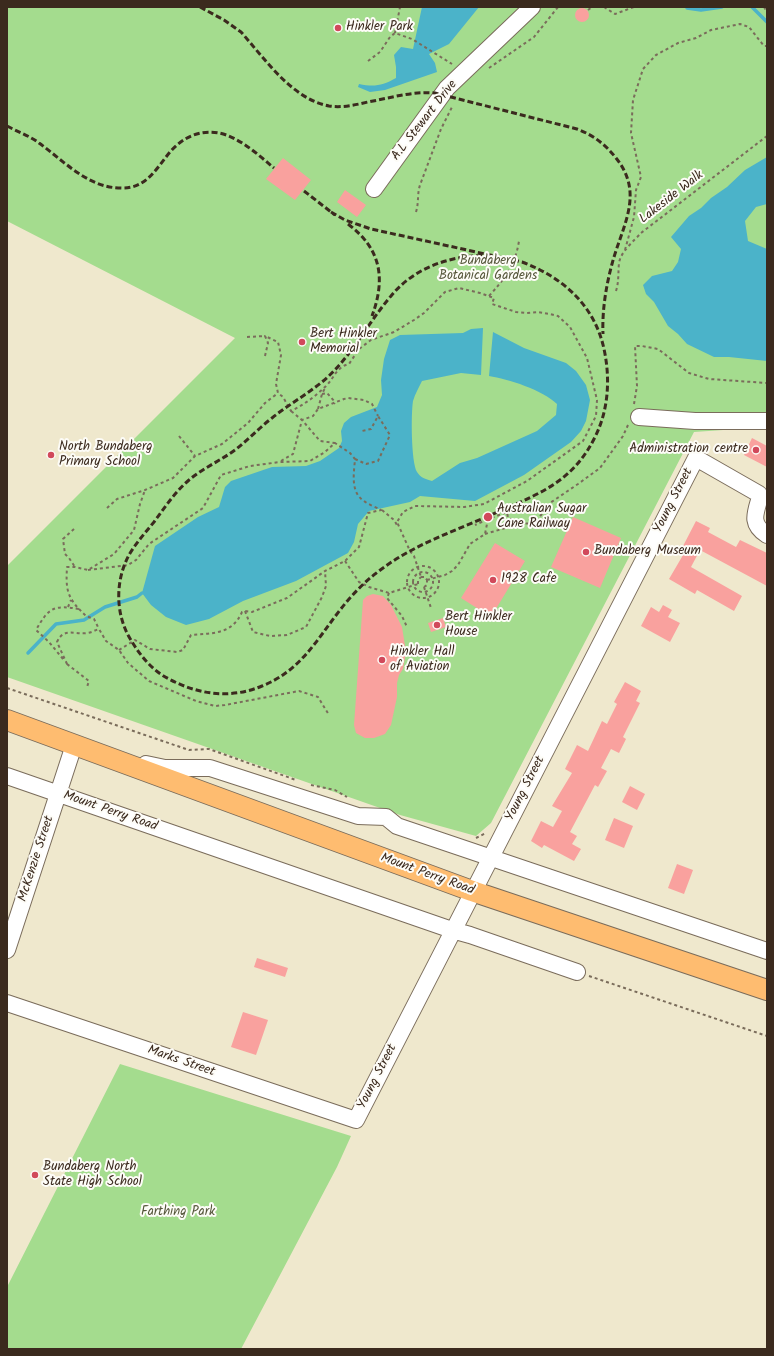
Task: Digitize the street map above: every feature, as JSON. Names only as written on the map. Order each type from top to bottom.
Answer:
[{"type":"main road","name":"Mount Perry Road","points":[[7,720],[472,891],[767,990]]},
{"type":"street","name":"A.L Stewart Drive","points":[[374,189],[448,88],[532,7]]},
{"type":"street","points":[[634,416],[695,420],[767,421]]},
{"type":"street","name":"Young Street","points":[[356,1120],[472,891],[491,858],[696,458],[759,494],[760,497],[755,521],[757,527],[767,535]]},
{"type":"street","name":"Mount Perry Road","points":[[82,748],[165,768],[210,768],[358,816],[386,817],[397,826],[767,951]]},
{"type":"street","name":"McKenzie Street","points":[[7,950],[59,794],[82,748]]},
{"type":"street","name":"Mount Perry Road","points":[[7,776],[577,972]]},
{"type":"street","name":"Marks Street","points":[[7,1003],[356,1120]]},
{"type":"path","points":[[368,61],[380,52],[390,36],[395,33],[400,7]]},
{"type":"path","points":[[485,72],[534,37],[558,7]]},
{"type":"path","points":[[588,10],[592,7]]},
{"type":"path","points":[[604,7],[615,14],[634,7]]},
{"type":"path","points":[[764,7],[767,12]]},
{"type":"path","points":[[625,250],[634,217],[636,190],[640,177],[631,133],[633,100],[643,69],[656,55],[678,43],[696,38],[711,30],[740,24],[749,27],[764,46],[767,46]]},
{"type":"path","points":[[395,33],[412,39],[435,52]]},
{"type":"path","points":[[416,212],[420,185],[441,129],[453,105]]},
{"type":"path","name":"Lakeside Walk","points":[[616,291],[619,282],[619,262],[625,250],[641,233],[767,136]]},
{"type":"path","points":[[489,296],[507,276],[517,254],[519,241]]},
{"type":"path","points":[[302,420],[313,416],[318,410],[322,394],[328,384],[342,366],[349,364],[359,349],[371,340],[394,332],[414,320],[424,313],[445,292],[459,288],[480,293],[494,298],[492,304],[516,312],[526,314],[538,312],[558,316],[570,327],[587,358],[597,400],[596,416],[583,441],[527,481],[484,504],[464,508],[415,506],[403,512],[397,522],[400,531]]},
{"type":"path","points":[[265,336],[268,343],[265,356]]},
{"type":"path","points":[[247,337],[265,336],[278,342],[281,355],[276,384],[278,393],[283,397],[291,411],[302,420],[320,441],[335,443],[350,453],[355,459],[366,464],[378,461],[390,435],[372,404],[364,400],[348,398],[318,410]]},
{"type":"path","points":[[355,459],[354,485],[358,495],[363,501],[382,510],[394,520],[414,556],[421,577],[427,580],[445,575],[458,566],[470,544],[485,534],[518,524],[535,523],[550,503],[600,468],[624,436],[634,416],[638,386],[635,346],[658,349],[689,373],[709,379],[767,383]]},
{"type":"path","points":[[291,411],[301,407],[328,384]]},
{"type":"path","points":[[108,508],[117,499],[145,490],[173,478],[195,456],[222,444],[248,423],[265,403],[278,393]]},
{"type":"path","points":[[322,394],[327,393],[335,402],[334,404]]},
{"type":"path","points":[[362,431],[371,429],[378,416]]},
{"type":"path","points":[[280,462],[293,454],[302,420]]},
{"type":"path","points":[[179,436],[195,456]]},
{"type":"path","points":[[329,715],[318,697],[299,690],[214,706],[196,701],[149,681],[128,663],[119,650],[106,641],[94,620],[86,616],[71,600],[66,585],[67,567],[88,570],[128,566],[136,560],[149,544],[203,508],[221,475],[250,466],[280,462],[310,461],[325,452],[335,443]]},
{"type":"path","points":[[88,570],[114,554],[134,530],[145,490]]},
{"type":"path","points":[[245,611],[252,612],[287,598],[325,571],[344,561],[359,547],[368,513],[382,510]]},
{"type":"path","points":[[475,525],[511,511]]},
{"type":"path","points":[[507,512],[508,518],[517,522],[518,524]]},
{"type":"path","points":[[485,534],[487,524],[486,520]]},
{"type":"path","points":[[74,529],[63,539],[65,554],[70,558],[75,567]]},
{"type":"path","points":[[344,561],[359,582],[369,587],[389,593],[418,584],[419,586],[424,587]]},
{"type":"path","points":[[422,566],[432,569],[438,577],[438,587],[432,595],[427,597],[417,597],[409,591],[407,587],[406,581],[410,572],[417,567],[422,566]]},
{"type":"path","points":[[245,611],[253,632],[270,636],[287,635],[306,627],[322,597],[326,586],[325,571]]},
{"type":"path","points":[[419,573],[427,573],[432,579],[431,588],[425,592],[419,592],[413,585],[413,578],[419,573]]},
{"type":"path","points":[[418,584],[418,580],[421,577]]},
{"type":"path","points":[[427,580],[427,585],[424,587],[431,608]]},
{"type":"path","points":[[389,593],[388,598],[402,616],[407,627]]},
{"type":"path","points":[[68,607],[71,600]]},
{"type":"path","points":[[80,609],[68,607],[53,608],[44,617],[36,630],[42,634],[67,664],[89,681],[87,686]]},
{"type":"path","points":[[119,650],[136,640],[150,649],[177,652],[183,650],[191,634],[223,632],[239,620],[242,612],[245,611]]},
{"type":"path","points":[[67,664],[57,642],[60,636],[68,632],[87,634],[100,629]]},
{"type":"path","points":[[577,972],[767,1036]]},
{"type":"green space","name":"Bundaberg Botanical Gardens","points":[[7,7],[767,7],[767,427],[694,432],[491,823],[476,836],[400,815],[7,677],[7,566],[235,338],[7,221]]},
{"type":"green space","name":"Farthing Park","points":[[120,1064],[351,1136],[337,1167],[241,1349],[7,1349],[7,1287]]},
{"type":"water","points":[[422,7],[479,7],[449,44],[429,54],[435,63],[437,72],[385,90],[370,92],[358,87],[359,84],[374,86],[386,83],[396,78],[394,55],[401,47],[413,49]]},
{"type":"water","points":[[767,157],[767,204],[756,207],[745,221],[748,241],[767,249],[767,361],[714,357],[687,344],[668,326],[654,302],[646,294],[643,285],[652,276],[672,271],[678,262],[681,249],[671,237],[689,216],[727,187],[745,170]]},
{"type":"water","points":[[483,328],[481,375],[461,373],[422,381],[416,393],[412,407],[412,437],[415,467],[417,472],[423,478],[432,481],[460,463],[477,458],[537,431],[556,415],[557,404],[543,394],[515,382],[489,376],[493,332],[524,348],[566,363],[576,371],[586,385],[590,400],[586,421],[581,431],[571,442],[524,475],[475,501],[420,496],[410,502],[369,511],[358,524],[354,542],[348,553],[296,581],[243,601],[209,619],[186,625],[166,617],[151,605],[142,593],[155,546],[198,517],[219,507],[225,487],[231,481],[272,467],[306,466],[320,461],[339,448],[342,441],[341,431],[344,423],[351,417],[377,407],[382,395],[381,380],[384,359],[390,340],[400,335],[463,333],[471,329]]},
{"type":"building","points":[[579,8],[585,8],[589,12],[589,18],[585,22],[579,22],[575,18],[575,12]]},
{"type":"building","points":[[283,158],[311,180],[295,200],[266,179]]},
{"type":"building","points":[[345,190],[366,205],[357,217],[337,202]]},
{"type":"building","name":"Administration centre","points":[[752,438],[767,446],[767,467],[744,455]]},
{"type":"building","name":"Bundaberg Museum","points":[[573,517],[621,538],[600,588],[551,567]]},
{"type":"building","points":[[696,521],[710,528],[708,532],[736,547],[740,540],[767,553],[767,586],[700,550],[691,567],[742,596],[734,611],[697,590],[695,594],[669,579],[686,550],[682,548]]},
{"type":"building","name":"1928 Cafe","points":[[495,543],[525,561],[491,617],[461,598]]},
{"type":"building","name":"Hinkler Hall of Aviation","points":[[373,594],[383,596],[391,605],[402,627],[406,652],[403,669],[399,675],[397,683],[397,697],[391,725],[385,734],[374,738],[365,738],[356,733],[354,725],[363,600],[367,596]]},
{"type":"building","points":[[663,605],[672,610],[668,617],[680,623],[670,642],[641,626],[651,607],[659,612]]},
{"type":"building","name":"Bert Hinkler House","points":[[443,618],[446,627],[431,632],[428,623]]},
{"type":"building","points":[[625,682],[641,691],[636,701],[640,703],[623,737],[626,739],[619,753],[611,749],[601,768],[607,771],[598,787],[595,785],[570,832],[577,836],[572,844],[581,849],[574,861],[544,845],[542,848],[531,841],[541,821],[553,827],[562,811],[552,806],[572,773],[565,769],[577,745],[588,751],[602,721],[607,724],[617,704],[614,702]]},
{"type":"building","points":[[630,786],[645,794],[637,810],[622,802]]},
{"type":"building","points":[[614,818],[633,826],[624,848],[605,840]]},
{"type":"building","points":[[677,864],[693,870],[684,894],[668,888]]},
{"type":"building","points":[[257,958],[288,968],[285,977],[254,967]]},
{"type":"building","points":[[243,1012],[268,1020],[256,1055],[231,1047]]},
{"type":"waterway","points":[[687,8],[701,10],[722,7]]},
{"type":"waterway","points":[[752,7],[767,22]]},
{"type":"waterway","points":[[28,653],[56,624],[84,620],[105,607],[137,597],[142,593]]},
{"type":"railway","points":[[200,7],[224,20],[241,32],[291,87],[316,102],[334,107],[353,105],[409,94],[435,93],[577,129],[593,137],[608,148],[625,171],[629,184],[630,197],[629,210],[608,281],[604,308],[603,334]]},
{"type":"railway","points":[[7,126],[28,136],[87,179],[109,187],[130,187],[144,182],[177,145],[200,133],[209,132],[226,135],[255,152],[274,168]]},
{"type":"railway","points":[[304,191],[335,215]]},
{"type":"railway","points":[[331,212],[345,220],[371,229],[522,262],[538,269],[565,286],[587,309],[595,322],[601,337],[607,364],[608,385],[603,416],[596,435],[588,450],[578,463],[557,482],[531,497],[423,544],[393,561],[373,575],[358,589],[340,610],[315,644],[297,664],[275,680],[262,686],[239,693],[227,694],[203,692],[192,689],[169,679],[156,671],[136,648],[124,625],[119,605],[120,584],[125,564],[135,546],[166,505],[189,480],[235,450],[272,418],[316,387],[332,373],[350,352],[382,307],[401,285],[425,269],[439,263],[467,257],[482,256],[496,256]]},
{"type":"railway","points":[[348,224],[368,244],[378,265],[379,289],[372,316]]},
{"type":"place","name":"Hinkler Park","points":[[338,28]]},
{"type":"place","name":"Bert Hinkler Memorial","points":[[302,342]]},
{"type":"place","name":"Administration centre","points":[[756,450]]},
{"type":"place","name":"North Bundaberg Primary School","points":[[51,455]]},
{"type":"place","name":"Australian Sugar Cane Railway","points":[[488,517]]},
{"type":"place","name":"Bundaberg Museum","points":[[586,552]]},
{"type":"place","name":"1928 Cafe","points":[[493,580]]},
{"type":"place","name":"Bert Hinkler House","points":[[437,625]]},
{"type":"place","name":"Hinkler Hall of Aviation","points":[[382,660]]},
{"type":"place","name":"Bundaberg North State High School","points":[[35,1175]]}]
